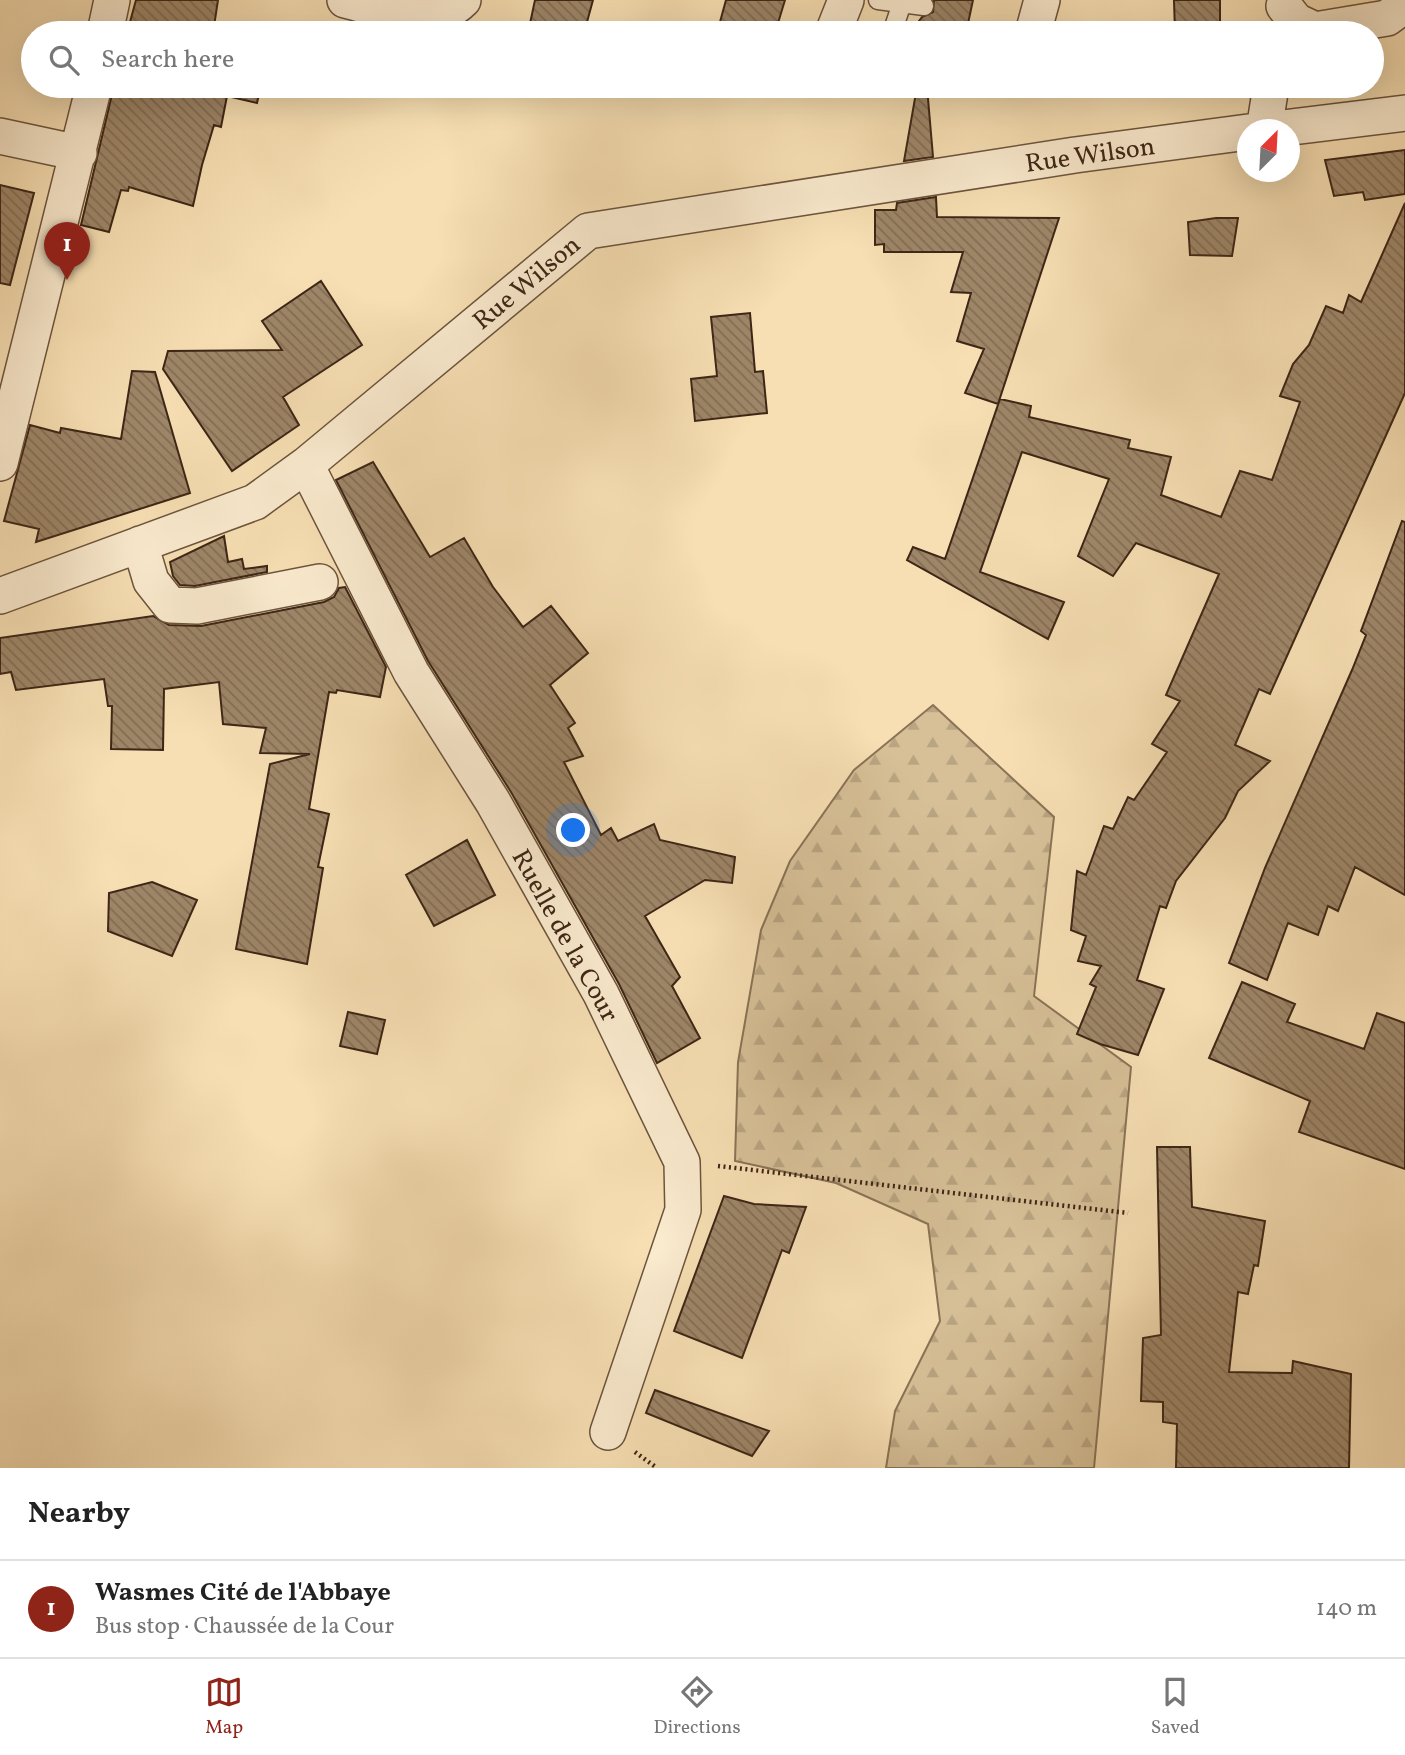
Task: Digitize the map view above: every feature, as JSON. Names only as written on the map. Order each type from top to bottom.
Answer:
[{"type":"street","points":[[108,21],[112,0]]},
{"type":"street","points":[[345,0],[418,18],[439,17],[463,0]]},
{"type":"street","points":[[838,21],[846,0]]},
{"type":"street","points":[[1036,21],[1042,0]]},
{"type":"street","points":[[1374,21],[1387,19],[1405,5]]},
{"type":"street","points":[[0,463],[91,98]]},
{"type":"street","points":[[1267,119],[1270,98]]},
{"type":"street","points":[[1300,126],[1405,113]]},
{"type":"street","name":"Rue Wilson","points":[[0,596],[255,502],[306,465],[588,231],[1075,155],[1237,133]]},
{"type":"street","points":[[0,136],[79,153]]},
{"type":"street","name":"Ruelle de la Cour","points":[[306,465],[411,672],[493,802],[601,994],[682,1162],[683,1210],[608,1432]]},
{"type":"street","points":[[140,544],[151,581],[170,605],[197,606],[320,582]]},
{"type":"lane","points":[[878,0],[903,1],[924,6]]},
{"type":"lane","points":[[896,21],[903,1]]},
{"type":"path","points":[[682,1162],[1128,1213]]},
{"type":"green space","points":[[933,705],[1054,817],[1034,996],[1131,1067],[1094,1468],[886,1468],[895,1411],[940,1321],[928,1224],[836,1183],[735,1161],[738,1062],[761,930],[790,861],[854,770]]},
{"type":"building","points":[[136,0],[218,0],[215,21],[130,21]]},
{"type":"building","points":[[535,0],[593,0],[587,21],[531,21]]},
{"type":"building","points":[[726,0],[785,0],[779,21],[720,21]]},
{"type":"building","points":[[934,0],[973,0],[969,21],[919,21],[933,12]]},
{"type":"building","points":[[1174,0],[1220,0],[1220,21],[1175,21]]},
{"type":"building","points":[[111,98],[227,98],[221,127],[214,125],[193,206],[129,187],[128,191],[121,190],[109,232],[81,225]]},
{"type":"building","points":[[236,98],[258,98],[257,103]]},
{"type":"building","points":[[915,98],[928,98],[933,157],[904,161]]},
{"type":"building","points":[[1405,150],[1405,194],[1365,200],[1363,192],[1334,196],[1325,160]]},
{"type":"building","points":[[0,185],[34,193],[10,285],[0,283]]},
{"type":"building","points":[[936,197],[937,217],[1059,218],[998,404],[965,393],[984,349],[957,341],[971,293],[951,292],[963,252],[884,252],[884,244],[875,245],[875,210],[896,210],[897,203]]},
{"type":"building","points":[[1405,203],[1405,393],[1270,694],[1259,689],[1235,745],[1270,761],[1238,791],[1225,818],[1176,881],[1166,908],[1160,906],[1137,980],[1164,989],[1138,1055],[1100,1044],[1077,1034],[1096,987],[1090,984],[1101,966],[1078,961],[1086,936],[1071,930],[1077,871],[1086,875],[1104,826],[1113,829],[1128,797],[1134,800],[1167,752],[1152,744],[1180,701],[1166,695],[1219,574],[1136,543],[1113,576],[1078,556],[1109,479],[1022,452],[980,572],[1064,602],[1048,639],[907,560],[913,547],[945,559],[1000,399],[1031,406],[1029,417],[1130,440],[1128,448],[1171,457],[1161,495],[1221,517],[1240,471],[1272,480],[1300,402],[1280,396],[1293,364],[1309,345],[1326,306],[1343,313],[1349,295],[1361,302]]},
{"type":"building","points":[[1238,218],[1232,256],[1190,255],[1188,222]]},
{"type":"building","points":[[321,281],[362,345],[283,397],[299,425],[232,471],[163,369],[168,351],[282,350],[262,321]]},
{"type":"building","points":[[750,313],[755,372],[763,371],[767,413],[695,421],[691,379],[717,376],[711,317]]},
{"type":"building","points":[[132,371],[155,372],[190,493],[36,542],[39,529],[4,521],[30,425],[60,433],[61,428],[121,439]]},
{"type":"building","points":[[373,462],[430,557],[464,538],[493,587],[523,627],[551,606],[588,653],[550,685],[575,723],[568,728],[583,756],[564,762],[601,835],[611,828],[618,841],[654,824],[660,840],[735,857],[732,883],[705,880],[645,916],[680,977],[672,986],[700,1038],[657,1063],[619,984],[511,792],[428,661],[336,480]]},
{"type":"building","points":[[1402,521],[1405,522],[1405,895],[1355,867],[1338,911],[1328,906],[1318,935],[1288,923],[1267,980],[1229,963],[1265,868],[1366,635],[1361,631]]},
{"type":"building","points":[[224,536],[228,562],[242,559],[244,569],[267,566],[267,572],[195,586],[180,585],[173,576],[170,562]]},
{"type":"building","points":[[345,587],[386,667],[380,697],[337,690],[336,693],[329,692],[309,809],[329,814],[318,867],[323,868],[307,964],[236,949],[270,764],[310,754],[260,753],[266,728],[223,724],[219,682],[164,689],[163,750],[111,749],[112,706],[108,706],[104,679],[16,690],[11,672],[0,674],[0,638],[153,616],[169,625],[201,626],[324,602],[334,597],[339,588]]},
{"type":"building","points":[[467,840],[495,895],[434,926],[406,875]]},
{"type":"building","points":[[152,882],[197,900],[172,956],[108,931],[109,893]]},
{"type":"building","points":[[1242,982],[1295,1004],[1287,1022],[1364,1049],[1377,1013],[1405,1023],[1405,1169],[1299,1132],[1310,1101],[1209,1058]]},
{"type":"building","points":[[348,1012],[385,1020],[377,1054],[340,1046]]},
{"type":"building","points":[[1157,1147],[1190,1147],[1192,1207],[1265,1221],[1258,1266],[1254,1265],[1248,1294],[1238,1292],[1229,1372],[1292,1373],[1293,1361],[1351,1374],[1349,1468],[1176,1468],[1177,1424],[1163,1422],[1163,1402],[1141,1401],[1143,1338],[1161,1335]]},
{"type":"building","points":[[724,1196],[754,1204],[806,1207],[789,1253],[782,1250],[742,1358],[674,1331]]},
{"type":"building","points":[[655,1390],[769,1431],[752,1456],[646,1413]]},
{"type":"place","name":"Wasmes Cité de l'Abbaye","points":[[67,280]]}]
